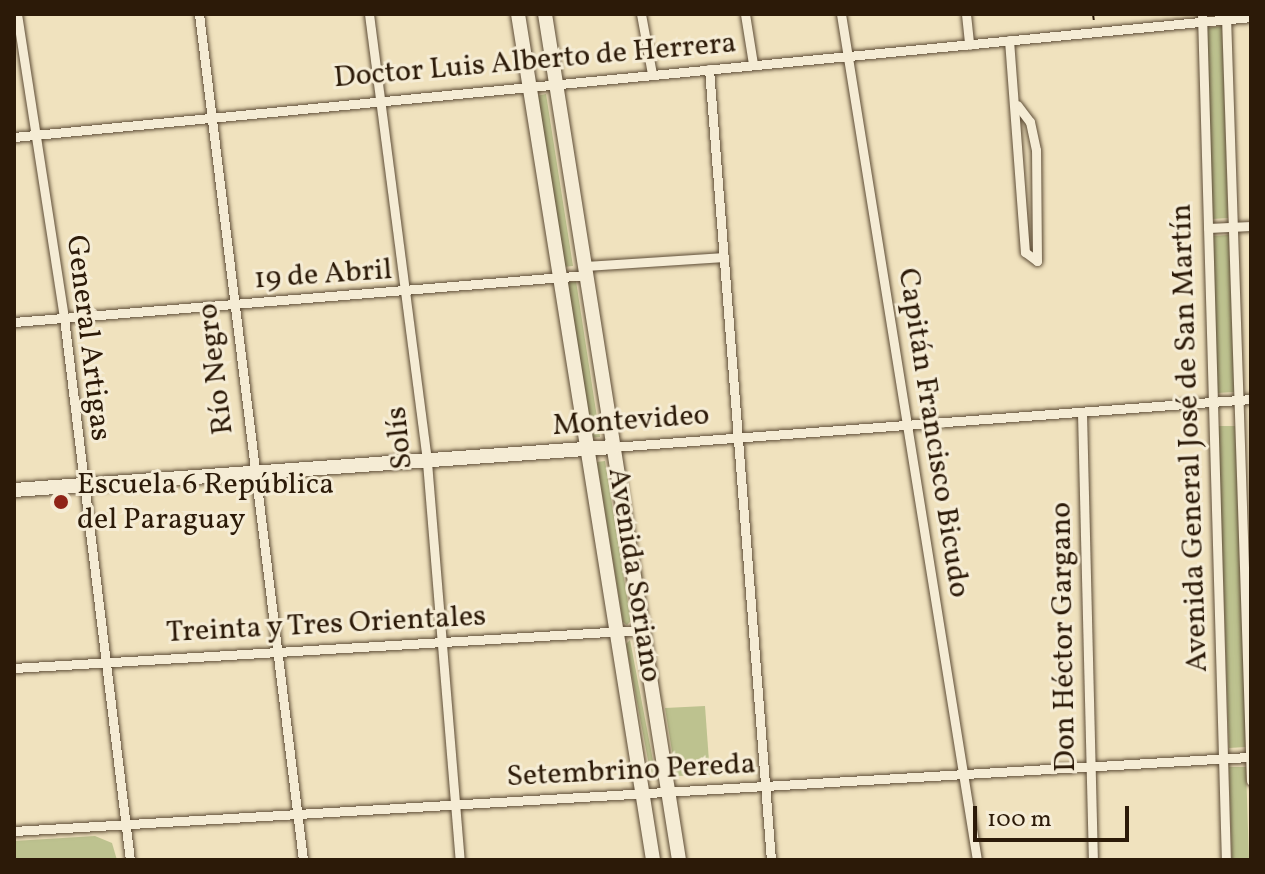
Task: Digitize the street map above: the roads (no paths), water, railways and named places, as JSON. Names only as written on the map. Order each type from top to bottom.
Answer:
[{"type":"street","name":"General Artigas","points":[[17,14],[64,318],[82,487],[130,860]]},
{"type":"street","name":"Río Negro","points":[[199,14],[253,474],[303,860]]},
{"type":"street","name":"Solís","points":[[369,14],[409,292],[427,462],[460,860]]},
{"type":"street","name":"Avenida Soriano","points":[[518,14],[653,860]]},
{"type":"street","name":"Avenida Soriano","points":[[545,14],[679,860]]},
{"type":"street","points":[[641,14],[652,74]]},
{"type":"street","points":[[745,14],[753,64]]},
{"type":"street","name":"Capitán Francisco Bicudo","points":[[841,14],[977,860]]},
{"type":"street","points":[[966,14],[969,45]]},
{"type":"street","name":"Doctor Luis Alberto de Herrera","points":[[14,137],[382,98],[969,45],[1202,17],[1251,17]]},
{"type":"street","name":"Avenida General José de San Martín","points":[[1202,17],[1226,860]]},
{"type":"street","name":"Avenida General José de San Martín","points":[[1226,17],[1234,227],[1246,400],[1251,781]]},
{"type":"street","points":[[1009,40],[1017,105],[1025,252],[1037,261],[1036,150],[1030,122],[1017,105]]},
{"type":"street","points":[[709,69],[771,860]]},
{"type":"street","points":[[1208,228],[1251,226]]},
{"type":"street","name":"19 de Abril","points":[[14,322],[409,292],[560,278],[587,270],[724,257]]},
{"type":"street","name":"Montevideo","points":[[14,490],[738,440],[1246,400]]},
{"type":"street","name":"Don Héctor Gargano","points":[[1082,413],[1093,860]]},
{"type":"street","name":"Treinta y Tres Orientales","points":[[14,668],[106,660],[442,644],[641,630]]},
{"type":"street","name":"Setembrino Pereda","points":[[14,831],[643,792],[965,777],[1250,757]]},
{"type":"place","name":"Escuela 6 República del Paraguay","points":[[61,502]]}]
